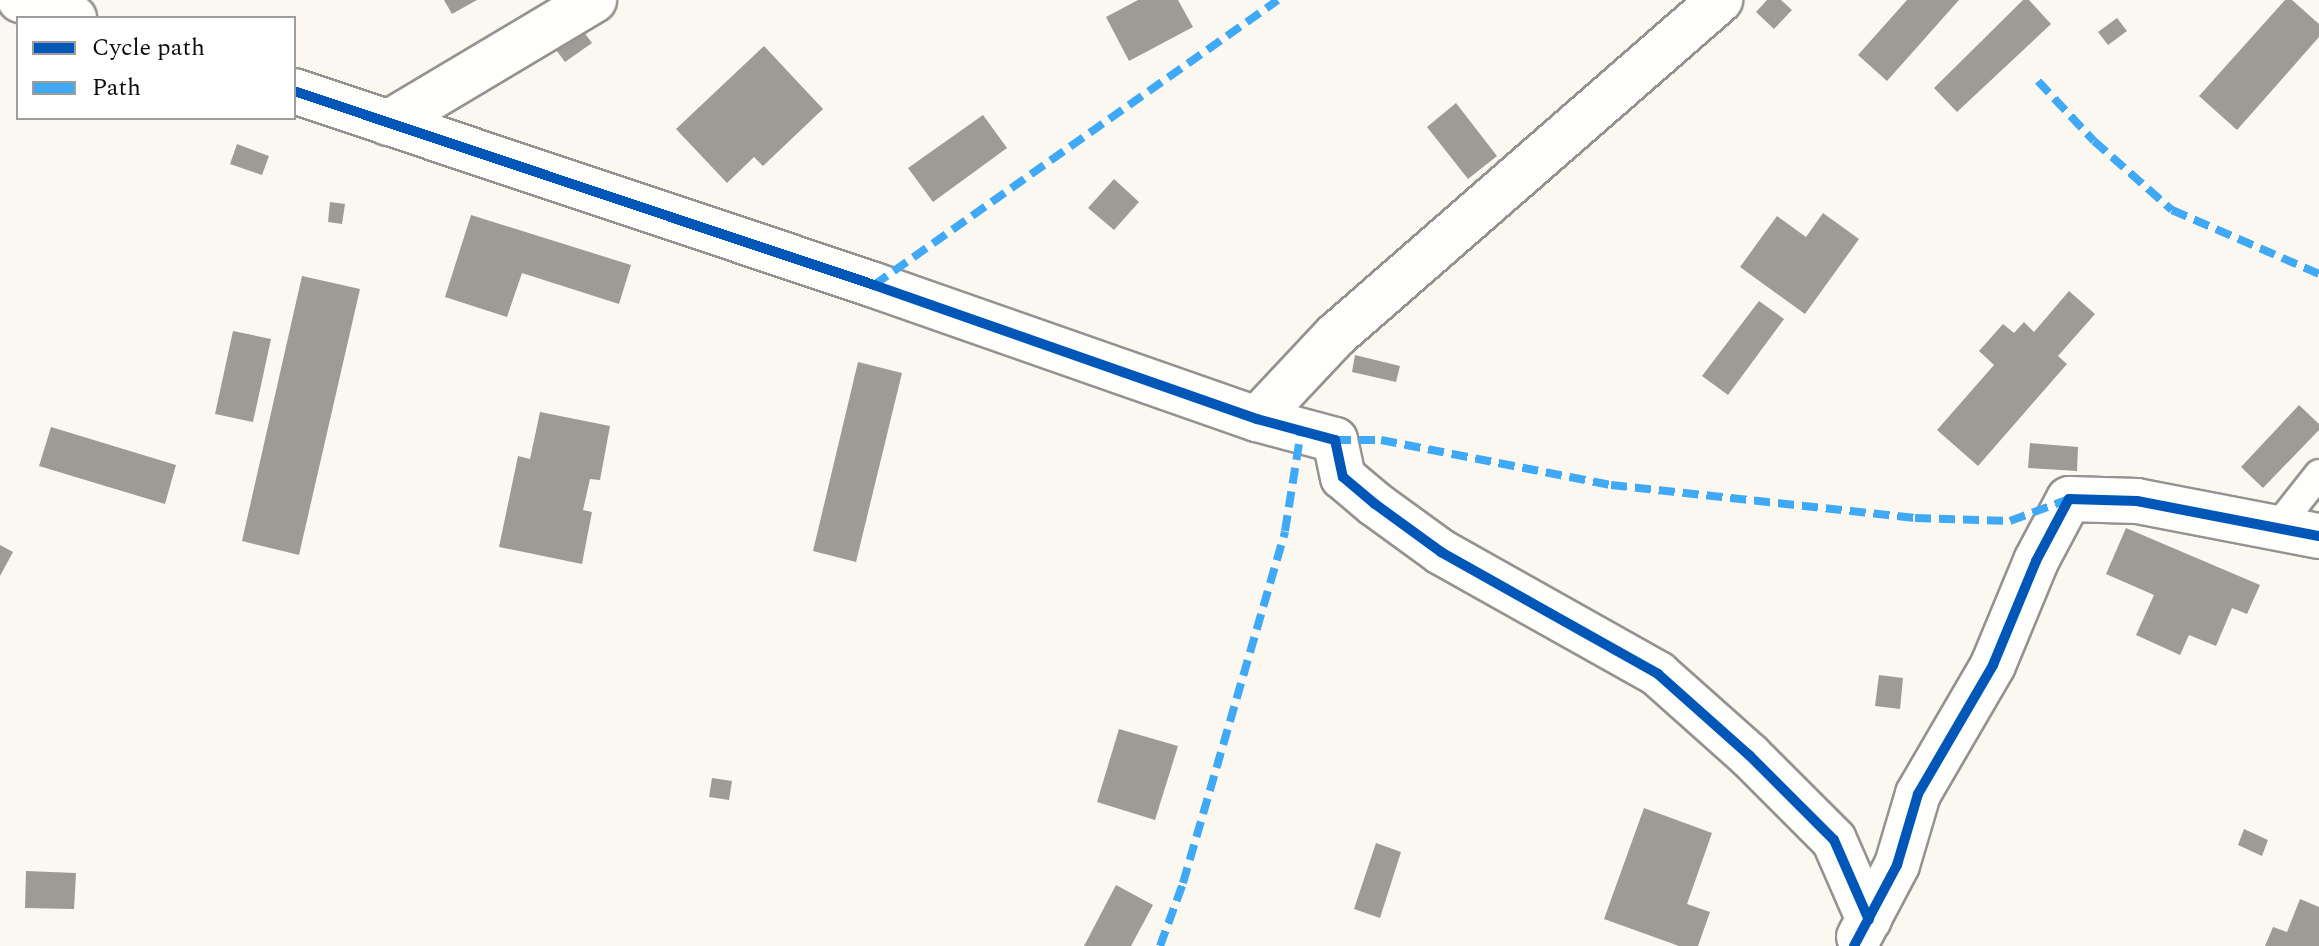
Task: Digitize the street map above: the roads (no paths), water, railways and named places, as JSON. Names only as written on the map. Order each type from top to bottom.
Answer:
[{"type":"street","points":[[20,0],[68,16]]},
{"type":"street","points":[[388,123],[594,0]]},
{"type":"street","points":[[1257,419],[1336,335],[1720,0]]},
{"type":"street","points":[[296,92],[874,285],[1257,419],[1335,440],[1343,477],[1441,552],[1658,674],[1749,755],[1834,840],[1866,937]]},
{"type":"street","points":[[1866,937],[1897,865],[1918,794],[1993,665],[2036,561],[2069,499],[2137,501],[2299,531]]},
{"type":"lane","points":[[2299,531],[2319,474]]}]
